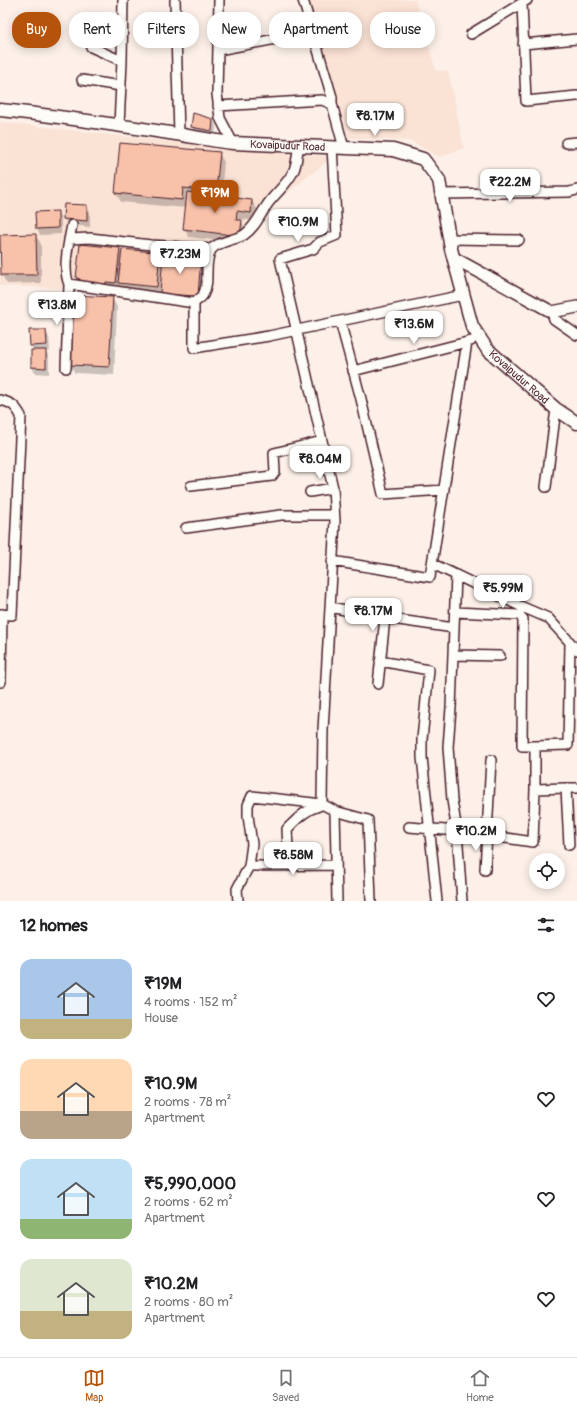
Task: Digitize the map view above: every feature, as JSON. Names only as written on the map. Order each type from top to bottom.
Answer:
[{"type":"main road","name":"Kovaipudur Road","points":[[0,110],[46,115],[233,143],[393,150],[423,159],[439,180],[454,258],[472,326],[487,349],[556,408],[577,423]]},
{"type":"street","points":[[119,126],[123,0]]},
{"type":"street","points":[[175,0],[179,134]]},
{"type":"street","points":[[219,0],[218,106],[220,118],[233,143]]},
{"type":"street","points":[[303,0],[307,12]]},
{"type":"street","points":[[471,34],[524,2]]},
{"type":"street","points":[[524,2],[523,44],[526,102],[577,96]]},
{"type":"street","points":[[523,44],[577,39]]},
{"type":"street","points":[[218,50],[269,40]]},
{"type":"street","points":[[93,48],[122,61]]},
{"type":"street","points":[[318,48],[332,97],[332,104],[344,148]]},
{"type":"street","points":[[82,80],[121,86]]},
{"type":"street","points":[[218,106],[322,100],[332,104]]},
{"type":"street","points":[[566,143],[577,142]]},
{"type":"street","points":[[299,146],[294,170],[282,188],[269,202],[253,227],[240,237],[217,245],[212,249],[207,260],[207,279],[203,295],[194,303],[194,348],[269,336],[463,295]]},
{"type":"street","points":[[322,804],[323,730],[334,515],[333,488],[280,259],[313,249],[320,242],[337,235],[332,147]]},
{"type":"street","points":[[442,194],[569,192],[577,190]]},
{"type":"street","points":[[66,368],[69,284],[66,278],[66,268],[72,224]]},
{"type":"street","points":[[69,239],[90,238],[151,245],[212,249]]},
{"type":"street","points":[[450,239],[519,240]]},
{"type":"street","points":[[454,258],[552,312],[577,307]]},
{"type":"street","points":[[69,284],[194,303]]},
{"type":"street","points":[[552,312],[554,319],[577,335]]},
{"type":"street","points":[[340,321],[384,494],[444,490]]},
{"type":"street","points":[[353,371],[480,339]]},
{"type":"street","points":[[332,561],[430,577],[467,342]]},
{"type":"street","points":[[0,400],[16,406],[21,416],[12,615],[1,614],[1,682]]},
{"type":"street","points":[[546,487],[556,408]]},
{"type":"street","points":[[191,486],[272,476],[275,474],[274,454],[322,441]]},
{"type":"street","points":[[310,492],[333,488]]},
{"type":"street","points":[[186,528],[281,515],[334,515]]},
{"type":"street","points":[[433,564],[548,618],[577,650]]},
{"type":"street","points":[[456,575],[448,747],[452,800],[457,831],[462,901]]},
{"type":"street","points":[[330,607],[385,618],[454,628]]},
{"type":"street","points":[[454,612],[519,615],[522,617],[522,746],[568,745],[570,643]]},
{"type":"street","points":[[378,684],[385,618]]},
{"type":"street","points":[[453,655],[500,656]]},
{"type":"street","points":[[380,661],[429,670],[422,739],[422,757],[437,901]]},
{"type":"street","points":[[409,826],[533,842],[535,746]]},
{"type":"street","points":[[485,870],[491,760]]},
{"type":"street","points":[[566,788],[569,845]]},
{"type":"street","points":[[535,789],[577,788]]},
{"type":"street","points":[[238,901],[237,889],[249,866],[252,844],[248,805],[252,796],[322,804],[335,811],[368,820],[371,901]]},
{"type":"street","points":[[289,866],[287,829],[305,812],[322,804]]},
{"type":"street","points":[[335,811],[337,901]]},
{"type":"street","points":[[568,818],[577,821]]},
{"type":"street","points":[[249,866],[336,865]]},
{"type":"shaded area","points":[[306,0],[415,0],[419,12],[370,12],[370,48],[429,48],[436,71],[448,71],[464,148],[440,157],[410,141],[349,138],[321,48],[362,48],[362,12],[310,12]]},
{"type":"shaded area","points":[[0,122],[207,146],[332,157],[223,245],[201,278],[186,292],[0,286]]},
{"type":"building","points":[[193,113],[213,119],[212,131],[191,127]]},
{"type":"building","points":[[120,143],[220,152],[216,191],[183,188],[182,200],[115,193]]},
{"type":"building","points":[[187,192],[252,200],[251,213],[237,211],[236,220],[242,220],[240,236],[183,229]]},
{"type":"building","points":[[64,204],[87,205],[87,221],[63,219]]},
{"type":"building","points":[[58,211],[58,228],[36,229],[35,212]]},
{"type":"building","points":[[36,234],[37,275],[1,275],[0,235]]},
{"type":"building","points":[[80,244],[120,248],[116,283],[106,282],[105,286],[79,283],[80,279],[76,278]]},
{"type":"building","points":[[122,249],[163,253],[162,263],[159,262],[157,287],[118,283]]},
{"type":"building","points":[[163,254],[201,257],[198,296],[160,294]]},
{"type":"building","points":[[73,295],[113,297],[109,367],[69,365]]},
{"type":"building","points":[[29,330],[46,330],[47,345],[30,346]]},
{"type":"building","points":[[31,350],[46,350],[46,368],[31,367]]}]
